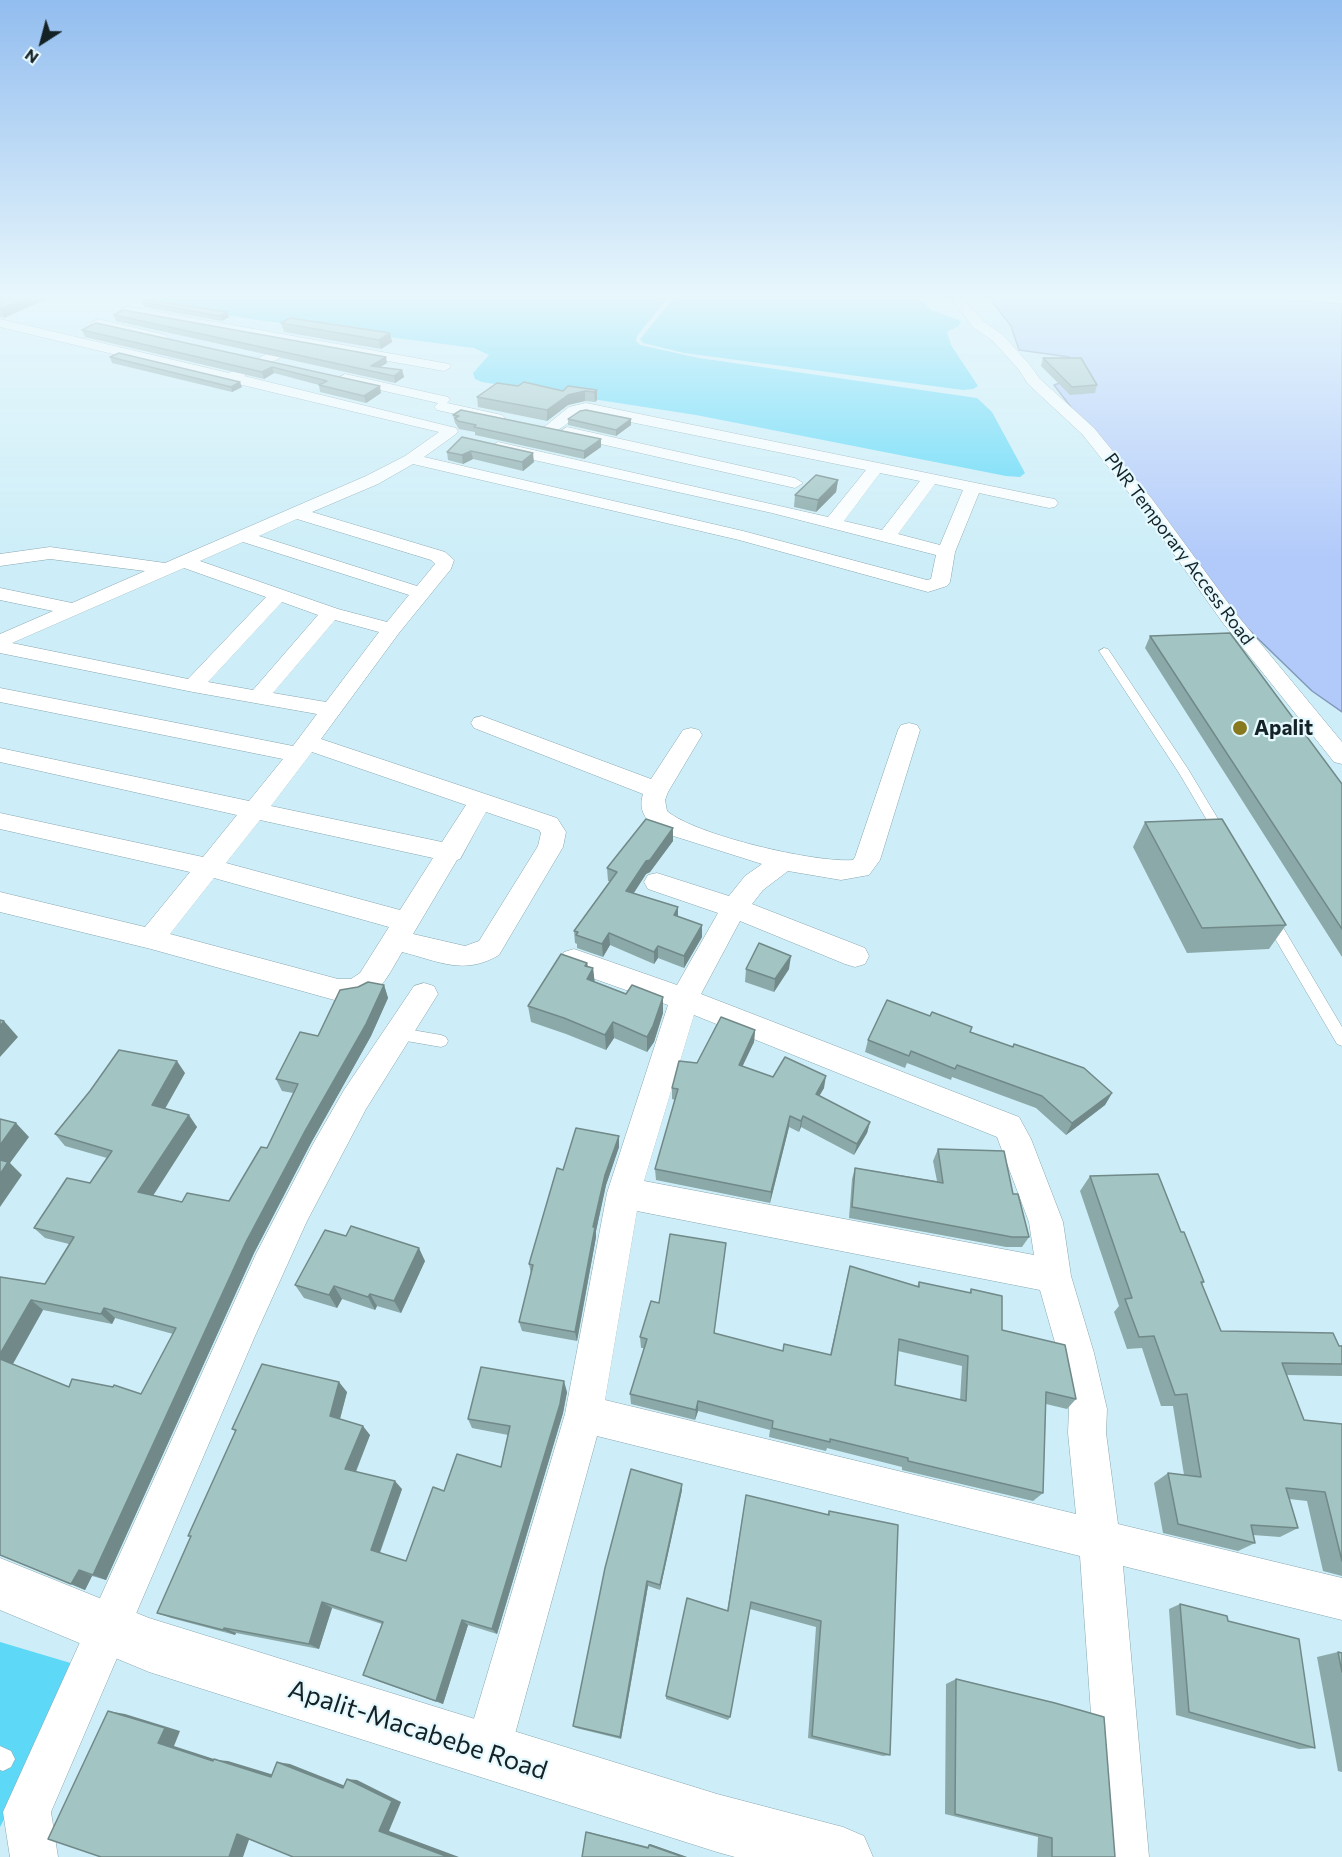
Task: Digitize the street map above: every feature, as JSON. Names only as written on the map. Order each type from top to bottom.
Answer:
[{"type":"main road","name":"Apalit-Macabebe Road","points":[[0,1584],[149,1645],[717,1823],[843,1857]]},
{"type":"street","points":[[0,641],[372,480],[411,459],[450,430],[264,386]]},
{"type":"street","points":[[413,420],[442,386]]},
{"type":"street","points":[[446,386],[507,420]]},
{"type":"street","name":"PNR Temporary Access Road","points":[[1039,386],[1088,431],[1146,503],[1230,619],[1342,757]]},
{"type":"street","points":[[795,483],[546,427],[574,410],[586,408],[822,454],[1049,503]]},
{"type":"street","points":[[445,435],[773,508],[946,552]]},
{"type":"street","points":[[743,536],[773,508],[822,454]]},
{"type":"street","points":[[411,459],[743,536],[928,586],[940,582],[946,552],[973,487]]},
{"type":"street","points":[[831,524],[877,466]]},
{"type":"street","points":[[886,538],[930,479]]},
{"type":"street","points":[[151,939],[445,560],[296,513]]},
{"type":"street","points":[[242,536],[421,593]]},
{"type":"street","points":[[0,560],[50,553],[173,565],[331,613],[392,628]]},
{"type":"street","points":[[0,594],[73,609]]},
{"type":"street","points":[[194,686],[277,596]]},
{"type":"street","points":[[258,698],[331,613]]},
{"type":"street","points":[[0,647],[194,686],[330,710]]},
{"type":"street","points":[[0,695],[302,747],[482,800],[548,824],[554,832],[550,847],[489,948],[477,955],[465,957],[401,931],[207,867],[0,821]]},
{"type":"street","points":[[482,723],[657,789]]},
{"type":"street","points":[[691,735],[657,789],[653,807],[659,819],[673,827],[784,861],[845,872],[861,869],[867,860],[909,730]]},
{"type":"street","points":[[0,755],[451,852]]},
{"type":"street","points":[[0,902],[151,939],[338,990],[355,990],[370,981],[482,800]]},
{"type":"street","points":[[487,1752],[584,1414],[624,1193],[684,999],[734,908],[754,883],[784,861]]},
{"type":"street","points":[[657,882],[734,908],[855,956]]},
{"type":"street","points":[[574,960],[684,999],[1008,1127],[1015,1139],[1046,1222],[1054,1276],[1076,1353],[1088,1409],[1089,1463],[1100,1541],[1125,1857]]},
{"type":"street","points":[[34,1857],[27,1812],[256,1290],[313,1172],[395,1033],[424,994]]},
{"type":"street","points":[[624,1193],[1054,1276]]},
{"type":"street","points":[[584,1414],[1342,1599]]},
{"type":"lane","points":[[1104,651],[1184,772],[1227,844]]},
{"type":"lane","points":[[1263,906],[1342,1040]]},
{"type":"lane","points":[[395,1033],[441,1041]]},
{"type":"shaded area","points":[[506,386],[891,386],[977,398],[992,412],[1025,473],[1020,477],[1006,476],[696,415]]},
{"type":"shaded area","points":[[930,386],[978,386],[963,390]]},
{"type":"shaded area","points":[[1055,386],[1342,386],[1342,712],[1312,691],[1183,566],[1110,458]]},
{"type":"shaded area","points":[[0,1642],[84,1667],[0,1827]]},
{"type":"building","points":[[322,386],[380,386],[364,396]]},
{"type":"building","points":[[493,386],[540,386],[563,391],[568,386],[597,390],[568,395],[547,410],[477,397]]},
{"type":"building","points":[[461,410],[601,439],[584,451],[474,427],[476,425],[458,421],[455,418],[459,416],[453,415]]},
{"type":"building","points":[[586,410],[631,419],[616,430],[568,419]]},
{"type":"building","points":[[462,437],[533,453],[522,462],[471,451],[462,455],[447,452]]},
{"type":"building","points":[[816,475],[838,480],[818,500],[795,495]]},
{"type":"building","name":"Apalit","points":[[1230,633],[1342,784],[1342,929],[1150,636]]},
{"type":"building","points":[[646,819],[673,828],[650,860],[646,861],[626,891],[678,907],[674,915],[702,925],[684,956],[658,946],[654,952],[609,933],[602,944],[576,935],[578,932],[574,931],[617,872],[607,868]]},
{"type":"building","points":[[1222,819],[1286,925],[1202,928],[1145,822]]},
{"type":"building","points":[[759,943],[791,956],[775,979],[746,969]]},
{"type":"building","points":[[561,954],[587,963],[585,966],[593,968],[587,979],[626,994],[632,985],[663,997],[647,1037],[613,1022],[605,1035],[528,1006]]},
{"type":"building","points":[[368,982],[384,985],[366,1024],[305,1131],[246,1242],[93,1575],[79,1570],[71,1584],[0,1555],[0,1359],[69,1387],[72,1379],[113,1387],[114,1385],[141,1394],[176,1328],[104,1308],[101,1314],[31,1300],[0,1354],[0,1277],[45,1284],[74,1237],[34,1228],[67,1178],[90,1183],[112,1151],[55,1134],[119,1050],[177,1061],[152,1105],[189,1115],[138,1192],[182,1202],[187,1193],[229,1201],[261,1147],[267,1148],[298,1084],[276,1079],[300,1032],[318,1036],[340,990],[358,987]]},
{"type":"building","points":[[887,1000],[930,1016],[932,1012],[972,1027],[970,1032],[1013,1047],[1014,1044],[1084,1068],[1112,1093],[1072,1123],[1042,1096],[957,1065],[955,1069],[911,1051],[909,1056],[868,1040]]},
{"type":"building","points":[[721,1017],[755,1030],[739,1065],[773,1077],[785,1057],[826,1076],[816,1094],[870,1122],[857,1144],[803,1116],[801,1121],[790,1116],[771,1192],[655,1169],[678,1089],[672,1088],[679,1061],[697,1063]]},
{"type":"building","points":[[0,1119],[16,1123],[0,1145]]},
{"type":"building","points":[[576,1128],[619,1136],[605,1175],[593,1227],[595,1227],[575,1332],[519,1322],[533,1265],[529,1264],[557,1168],[563,1170]]},
{"type":"building","points":[[938,1149],[1004,1151],[1013,1194],[1018,1194],[1029,1237],[1012,1237],[852,1207],[855,1168],[943,1183]]},
{"type":"building","points":[[0,1160],[8,1162],[0,1174]]},
{"type":"building","points":[[1158,1174],[1181,1232],[1184,1232],[1221,1331],[1333,1333],[1339,1346],[1342,1346],[1342,1364],[1282,1363],[1304,1420],[1342,1424],[1342,1561],[1325,1492],[1286,1488],[1298,1528],[1251,1525],[1255,1543],[1178,1524],[1168,1473],[1201,1477],[1187,1394],[1175,1395],[1154,1336],[1139,1337],[1125,1299],[1132,1298],[1090,1176]]},
{"type":"building","points":[[351,1226],[419,1248],[394,1301],[370,1294],[368,1297],[334,1286],[329,1295],[295,1285],[325,1230],[346,1236]]},
{"type":"building","points":[[670,1234],[726,1243],[714,1333],[783,1351],[784,1344],[831,1355],[850,1266],[919,1287],[919,1282],[971,1293],[971,1289],[1002,1296],[1002,1330],[1065,1345],[1076,1399],[1046,1392],[1043,1493],[908,1461],[908,1458],[830,1439],[830,1442],[772,1428],[773,1421],[698,1401],[696,1410],[630,1394],[647,1339],[640,1337],[651,1301],[659,1303]],"holes":[[[899,1339],[968,1356],[966,1401],[895,1385]]]},
{"type":"building","points":[[262,1364],[339,1382],[330,1416],[363,1426],[345,1469],[395,1481],[371,1550],[406,1561],[433,1487],[444,1491],[457,1454],[501,1467],[510,1426],[468,1419],[481,1367],[564,1381],[560,1404],[492,1629],[462,1620],[436,1701],[363,1675],[383,1622],[322,1602],[309,1644],[224,1628],[223,1630],[157,1613],[191,1536],[188,1536],[236,1430],[232,1429]]},
{"type":"building","points":[[631,1469],[682,1484],[660,1585],[647,1581],[620,1737],[573,1726],[605,1568]]},
{"type":"building","points":[[746,1495],[829,1515],[829,1511],[898,1525],[890,1755],[812,1736],[821,1621],[751,1602],[730,1717],[666,1696],[687,1598],[728,1611]]},
{"type":"building","points":[[1180,1604],[1227,1616],[1228,1621],[1299,1639],[1315,1748],[1189,1712]]},
{"type":"building","points":[[1338,1652],[1342,1653],[1342,1672]]},
{"type":"building","points":[[956,1679],[1104,1717],[1115,1857],[1052,1857],[1052,1838],[955,1814]]},
{"type":"building","points":[[108,1711],[165,1728],[158,1743],[213,1761],[214,1759],[271,1777],[277,1762],[343,1788],[347,1779],[392,1801],[379,1831],[448,1857],[293,1857],[237,1834],[229,1857],[101,1857],[48,1839]]},
{"type":"building","points":[[586,1832],[648,1848],[649,1845],[683,1857],[582,1857]]},
{"type":"place","name":"Apalit","points":[[1240,728]]}]
